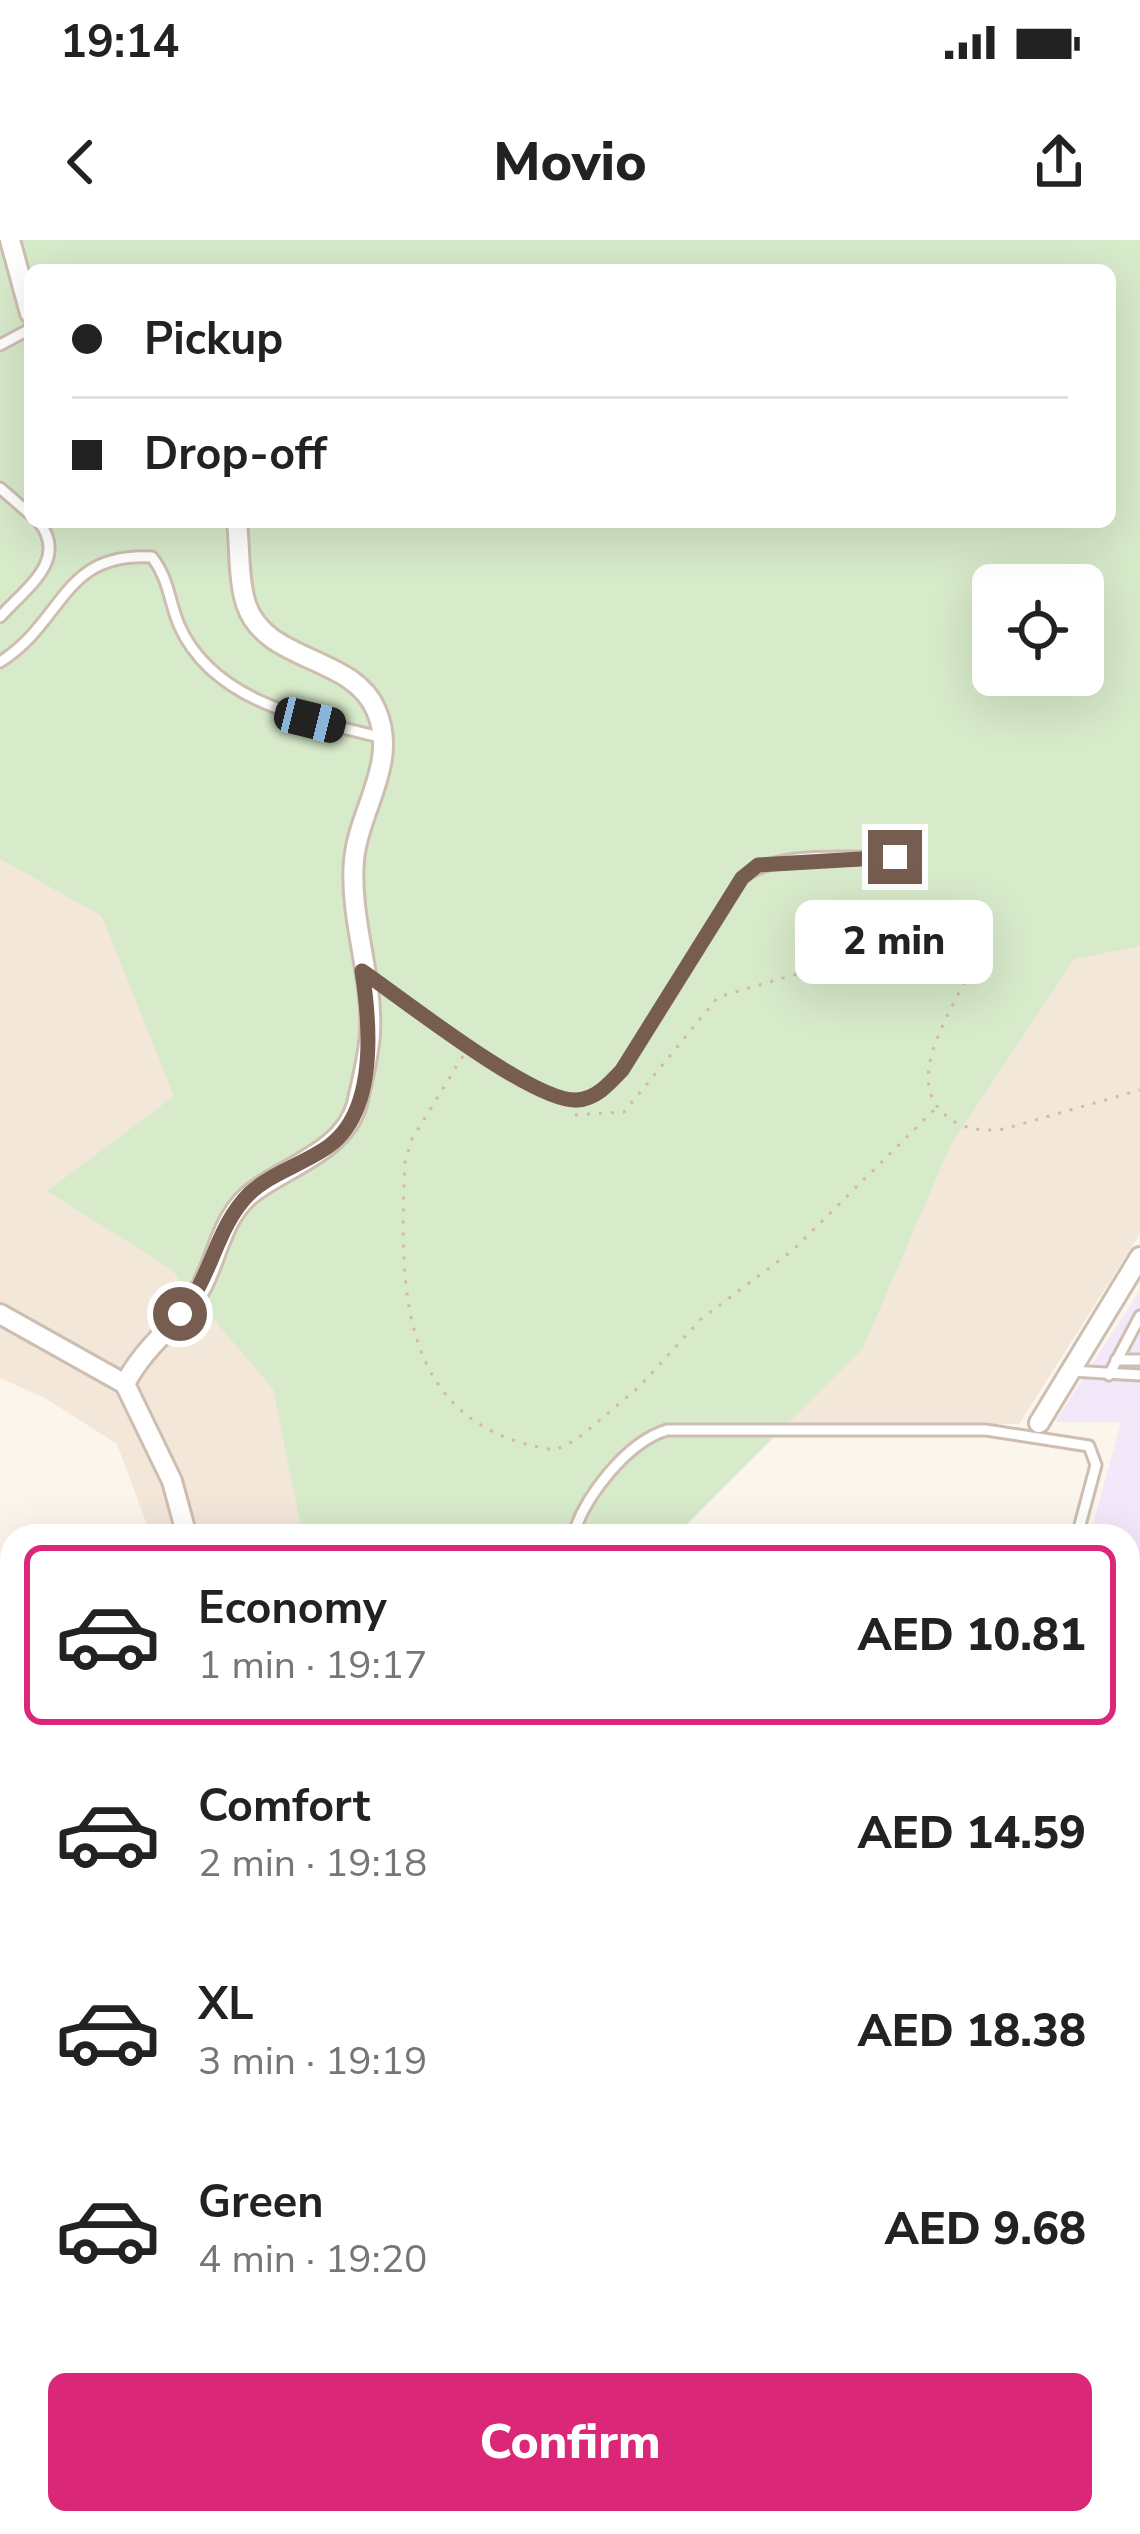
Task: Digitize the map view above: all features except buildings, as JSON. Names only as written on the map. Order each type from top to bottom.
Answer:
[{"type":"street","points":[[10,240],[24,291]]},
{"type":"street","points":[[124,1384],[136,1361],[196,1296],[219,1236],[250,1194],[332,1144],[356,1109],[370,1030],[352,906],[354,854],[380,777],[384,738],[376,707],[351,678],[266,634],[246,605],[238,528]]},
{"type":"street","points":[[1036,1428],[1140,1258]]},
{"type":"street","points":[[0,1314],[124,1384],[172,1481],[184,1524]]},
{"type":"lane","points":[[0,488],[24,509]]},
{"type":"lane","points":[[0,617],[50,562],[52,542],[43,528]]},
{"type":"lane","points":[[0,662],[26,644],[89,565],[123,556],[152,557],[166,575],[180,626],[213,676],[310,720],[384,738]]},
{"type":"lane","points":[[362,971],[556,1098],[580,1101],[601,1092],[622,1070],[742,878],[758,865],[895,857]]},
{"type":"lane","points":[[1109,1375],[1140,1318]]},
{"type":"lane","points":[[1116,1360],[1140,1360]]},
{"type":"lane","points":[[1071,1371],[1140,1375]]},
{"type":"lane","points":[[578,1524],[590,1496],[647,1439],[667,1430],[1036,1428],[1079,1442],[1095,1454],[1080,1524]]},
{"type":"path","points":[[556,1098],[582,1118],[624,1112],[718,997],[797,974],[889,974],[926,916],[964,909],[982,923],[984,934],[926,1070],[937,1107],[958,1124],[985,1131],[1140,1090]]},
{"type":"path","points":[[470,1045],[412,1139],[406,1162],[412,1336],[423,1364],[454,1407],[478,1428],[555,1450],[576,1440],[639,1387],[700,1319],[793,1250],[937,1107]]},
{"type":"shaded area","points":[[0,240],[1140,240],[1140,1234],[1019,1424],[643,1427],[568,1524],[147,1524],[117,1444],[45,1398],[0,1378]]},
{"type":"shaded area","points":[[1140,1290],[1140,1524],[1093,1524],[1121,1422],[1055,1422]]},
{"type":"green space","points":[[0,240],[1140,240],[1140,946],[1074,959],[951,1144],[863,1348],[687,1524],[301,1524],[273,1389],[171,1269],[47,1191],[174,1096],[102,916],[0,859]]},
{"type":"route","points":[[180,1314],[196,1296],[219,1236],[250,1194],[332,1144],[356,1109],[370,1030],[362,971],[520,1079],[556,1098],[580,1101],[601,1092],[622,1070],[742,878],[758,865],[895,857]]}]
